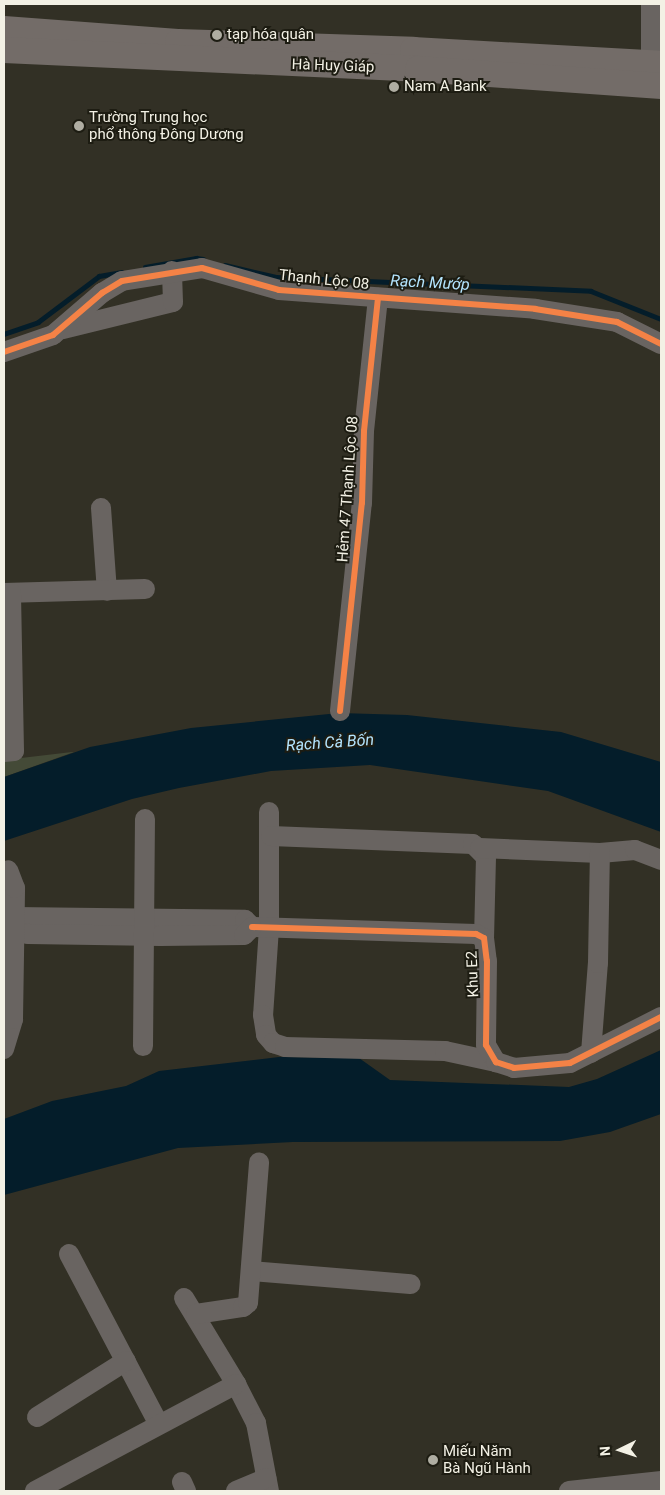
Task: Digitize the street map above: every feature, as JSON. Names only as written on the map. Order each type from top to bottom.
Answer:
[{"type":"main road","name":"Hà Huy Giáp","points":[[4,29],[415,59],[658,71]]},
{"type":"main road","name":"Hà Huy Giáp","points":[[4,50],[415,59]]},
{"type":"street","points":[[651,4],[658,71]]},
{"type":"street","name":"Thạnh Lộc 08","points":[[4,352],[53,336],[102,293],[122,281],[172,272],[205,261],[280,290],[535,308],[617,322],[661,344]]},
{"type":"street","points":[[61,330],[174,302],[172,272]]},
{"type":"street","name":"Hẻm 47 Thạnh Lộc 08","points":[[340,711],[362,503],[364,431],[378,298]]},
{"type":"street","points":[[101,508],[107,591]]},
{"type":"street","points":[[9,752],[7,593],[145,589]]},
{"type":"street","points":[[269,812],[271,836],[260,927],[266,1035],[273,1043],[285,1047],[445,1051],[496,1062],[514,1068],[551,1067],[570,1063],[661,1017]]},
{"type":"street","points":[[143,1046],[145,819]]},
{"type":"street","points":[[271,836],[473,844],[480,848],[486,857],[484,938]]},
{"type":"street","points":[[480,848],[600,853],[635,850],[661,860]]},
{"type":"street","points":[[591,1052],[598,963],[600,853]]},
{"type":"street","points":[[4,1049],[13,1019],[9,925],[14,888],[8,870]]},
{"type":"street","points":[[9,925],[143,928],[244,935],[260,927]]},
{"type":"street","name":"Khu E2","points":[[260,927],[476,934],[484,938],[487,961],[486,1045],[496,1062]]},
{"type":"street","points":[[236,1491],[267,1485],[256,1423],[236,1384],[190,1306],[243,1307],[248,1303],[259,1162]]},
{"type":"street","points":[[69,1254],[158,1423]]},
{"type":"street","points":[[251,1271],[410,1284]]},
{"type":"street","points":[[37,1417],[126,1361]]},
{"type":"street","points":[[35,1491],[158,1423],[236,1384]]},
{"type":"street","points":[[569,1491],[661,1481]]},
{"type":"green space","points":[[74,752],[4,777],[4,760]]},
{"type":"water","name":"Rạch Cả Bốn","points":[[339,713],[407,715],[561,732],[661,762],[661,832],[548,791],[370,765],[271,771],[179,788],[132,799],[4,841],[4,777],[90,747],[191,728]]},
{"type":"water","points":[[661,1050],[661,1114],[610,1132],[560,1141],[293,1142],[178,1148],[4,1195],[4,1119],[52,1101],[126,1086],[159,1071],[279,1057],[359,1058],[390,1080],[569,1087],[597,1079]]},
{"type":"waterway","name":"Rạch Mướp","points":[[145,267],[196,258],[203,259]]},
{"type":"waterway","name":"Rạch Mướp","points":[[225,265],[276,277],[591,291],[661,319]]},
{"type":"waterway","name":"Rạch Mướp","points":[[4,334],[38,322],[99,276],[122,272]]},
{"type":"cycle path","points":[[4,352],[53,335],[102,293],[122,281],[202,268],[279,290],[535,309],[617,322],[661,344]]},
{"type":"cycle path","points":[[340,711],[362,503],[364,431],[378,298]]},
{"type":"cycle path","points":[[252,927],[476,934],[484,938],[487,961],[486,1045],[496,1062],[514,1068],[570,1063],[661,1017]]},
{"type":"place","name":"tạp hóa quân","points":[[217,35]]},
{"type":"place","name":"Nam A Bank","points":[[394,87]]},
{"type":"place","name":"Trường Trung học phổ thông Đông Dương","points":[[79,126]]},
{"type":"place","name":"Miếu Năm Bà Ngũ Hành","points":[[433,1460]]}]
